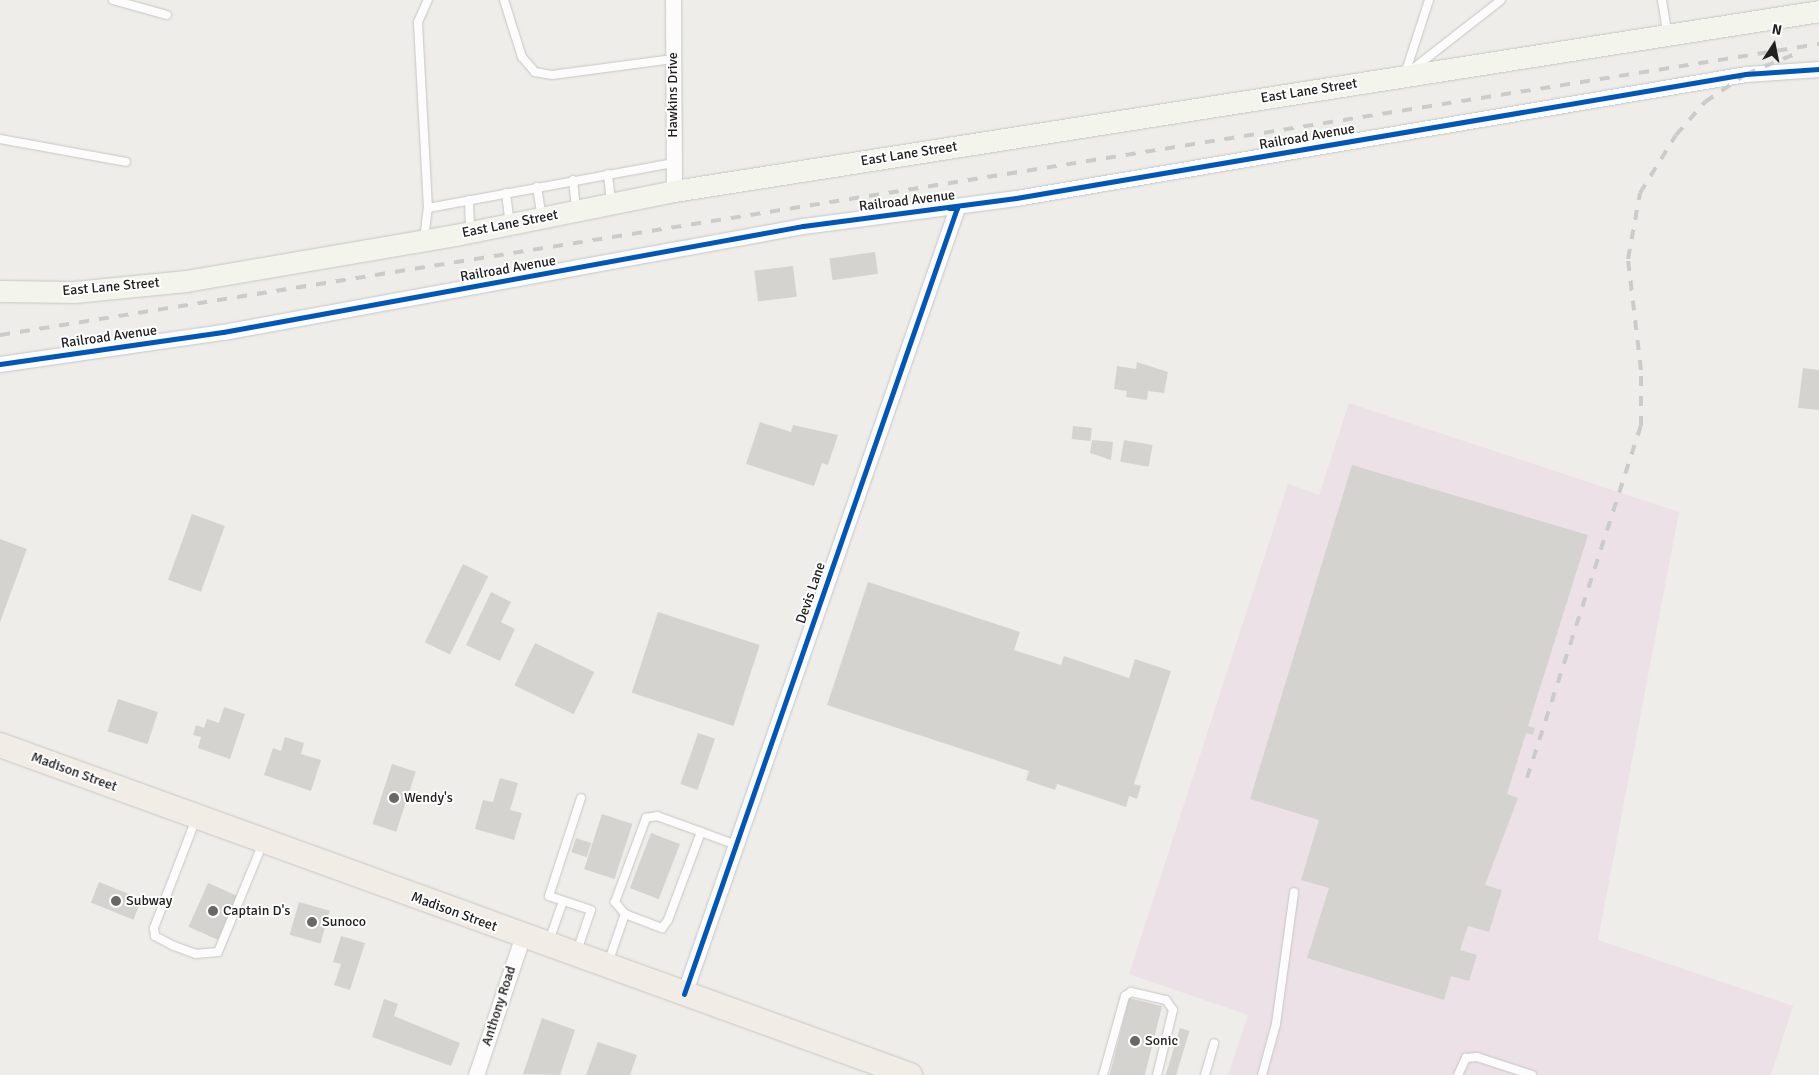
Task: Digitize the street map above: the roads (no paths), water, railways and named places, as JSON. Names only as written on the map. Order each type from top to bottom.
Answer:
[{"type":"main road","name":"Madison Street","points":[[0,745],[522,938],[910,1075]]},
{"type":"street","name":"Hawkins Drive","points":[[673,0],[674,191]]},
{"type":"street","name":"East Lane Street","points":[[0,291],[74,292],[186,280],[470,232],[674,191],[1819,11]]},
{"type":"street","name":"Railroad Avenue","points":[[0,364],[223,332],[803,226],[949,208],[1746,74],[1819,69]]},
{"type":"street","name":"Devis Lane","points":[[684,994],[957,208],[949,208]]},
{"type":"street","name":"Anthony Road","points":[[476,1075],[522,938]]},
{"type":"lane","points":[[113,0],[167,16]]},
{"type":"lane","points":[[424,240],[428,208],[418,22],[428,0]]},
{"type":"lane","points":[[504,0],[522,57],[535,72],[552,76],[673,59]]},
{"type":"lane","points":[[1404,76],[1429,0]]},
{"type":"lane","points":[[1404,76],[1502,0]]},
{"type":"lane","points":[[1662,0],[1667,34]]},
{"type":"lane","points":[[0,139],[126,162]]},
{"type":"lane","points":[[428,208],[674,163]]},
{"type":"lane","points":[[608,174],[611,204]]},
{"type":"lane","points":[[573,180],[576,211]]},
{"type":"lane","points":[[538,187],[542,218]]},
{"type":"lane","points":[[506,193],[510,224]]},
{"type":"lane","points":[[469,200],[470,232]]},
{"type":"lane","points":[[575,956],[591,910],[549,896],[581,798]]},
{"type":"lane","points":[[701,832],[662,928],[625,914],[615,902],[646,818],[657,816],[701,832],[736,845]]},
{"type":"lane","points":[[197,817],[154,928],[155,936],[174,946],[196,954],[218,952],[264,842]]},
{"type":"lane","points":[[1262,1075],[1276,1024],[1294,892]]},
{"type":"lane","points":[[547,946],[564,901]]},
{"type":"lane","points":[[607,967],[625,914]]},
{"type":"lane","points":[[1103,1075],[1125,996],[1131,992],[1166,1000],[1174,1010],[1157,1075]]},
{"type":"lane","points":[[1205,1075],[1214,1043]]},
{"type":"lane","points":[[1458,1075],[1466,1058],[1477,1057],[1532,1075]]},
{"type":"railway","points":[[0,335],[1819,44]]},
{"type":"railway","points":[[1527,778],[1641,426],[1641,370],[1628,259],[1640,193],[1676,135],[1705,102],[1746,74],[1800,52]]},
{"type":"place","name":"Wendy's","points":[[394,798]]},
{"type":"place","name":"Subway","points":[[116,901]]},
{"type":"place","name":"Captain D's","points":[[213,911]]},
{"type":"place","name":"Sunoco","points":[[312,922]]},
{"type":"place","name":"Sonic","points":[[1135,1041]]}]
